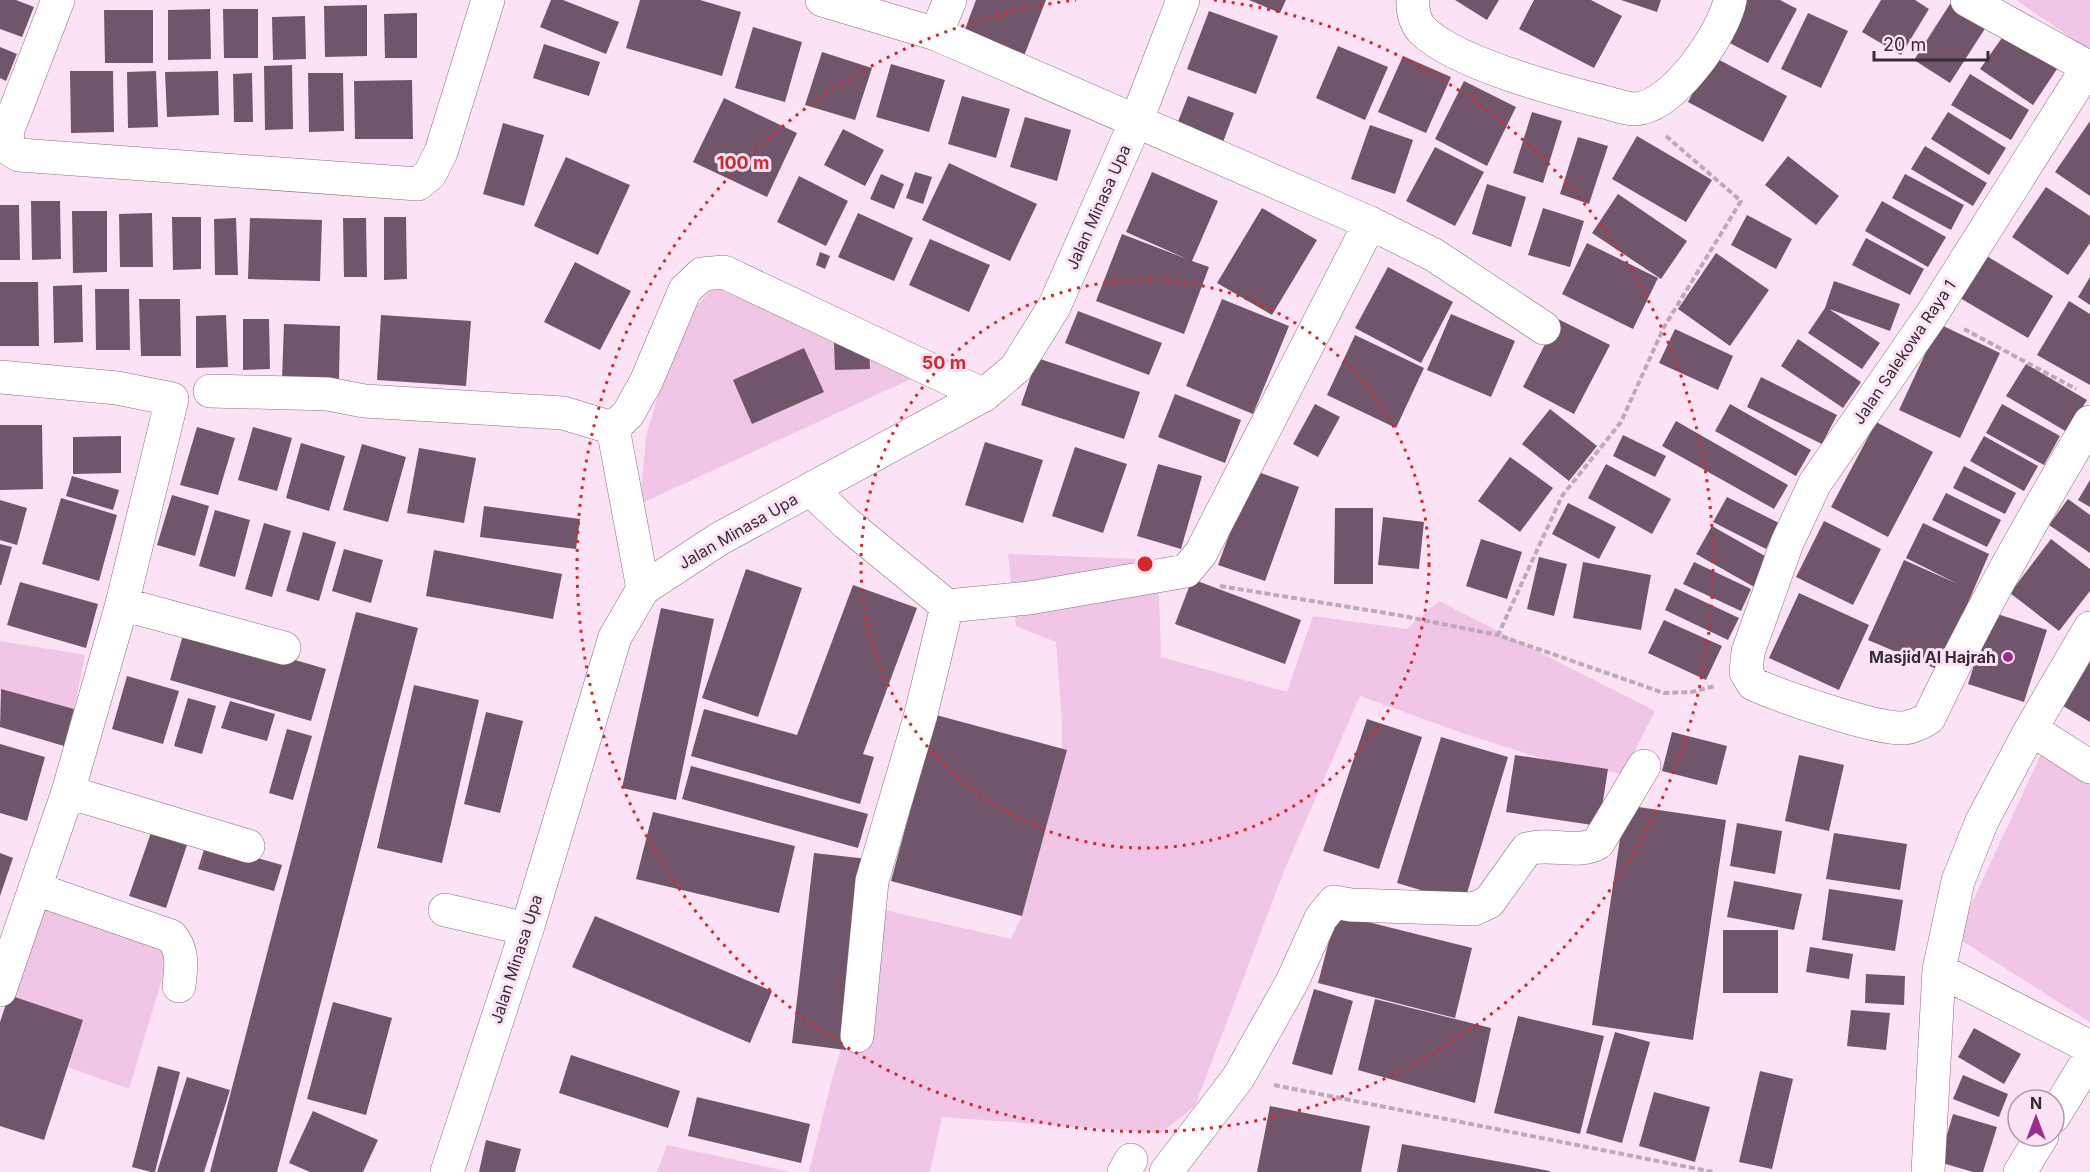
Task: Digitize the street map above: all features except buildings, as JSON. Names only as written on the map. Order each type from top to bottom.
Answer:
[{"type":"street","points":[[58,0],[7,132],[9,149],[19,156],[418,184],[430,174],[441,152],[488,0]]},
{"type":"street","points":[[822,0],[936,34],[1137,119],[1370,223],[1434,255],[1544,328]]},
{"type":"street","points":[[936,34],[950,0]]},
{"type":"street","name":"Jalan Minasa Upa","points":[[447,1172],[527,929],[615,637],[642,589],[719,539],[984,395],[1016,368],[1054,308],[1137,119],[1183,0]]},
{"type":"street","points":[[1413,0],[1413,9],[1421,29],[1445,46],[1518,78],[1635,109],[1656,102],[1686,76],[1719,34],[1730,0]]},
{"type":"street","points":[[1967,0],[2089,68]]},
{"type":"street","name":"Jalan Salekowa Raya 1","points":[[1747,662],[1787,543],[1815,483],[1932,314],[2089,68]]},
{"type":"street","points":[[811,490],[846,524],[947,606],[1029,598],[1186,571],[1206,543],[1370,223]]},
{"type":"street","points":[[613,428],[628,414],[646,382],[685,290],[702,274],[724,272],[984,395]]},
{"type":"street","points":[[0,377],[94,386],[172,399],[123,604],[68,792],[0,990]]},
{"type":"street","points":[[210,391],[328,394],[364,401],[563,413],[613,428]]},
{"type":"street","points":[[1747,662],[1753,684],[1858,719],[1902,728],[1919,724],[1929,718],[1964,644],[2028,526],[2090,422]]},
{"type":"street","points":[[613,428],[642,589]]},
{"type":"street","points":[[123,604],[284,648]]},
{"type":"street","points":[[857,1036],[872,881],[921,714],[947,606]]},
{"type":"street","points":[[1928,1172],[1940,970],[1958,881],[1982,821],[2031,729],[2090,628]]},
{"type":"street","points":[[2031,729],[2090,767]]},
{"type":"street","points":[[1166,1172],[1238,1078],[1292,982],[1321,918],[1334,902],[1352,905],[1474,909],[1489,902],[1527,849],[1550,845],[1580,849],[1598,843],[1644,766]]},
{"type":"street","points":[[68,792],[248,846]]},
{"type":"street","points":[[36,889],[171,936],[179,945],[182,966],[179,986]]},
{"type":"street","points":[[445,910],[527,929]]},
{"type":"street","points":[[1940,970],[2090,1047]]},
{"type":"street","points":[[2066,1096],[2090,1057]]},
{"type":"street","points":[[2020,1172],[2035,1148]]},
{"type":"path","points":[[1498,635],[1562,496],[1621,422],[1664,327],[1741,201],[1635,109]]},
{"type":"path","points":[[1932,314],[1983,337],[2080,392]]},
{"type":"path","points":[[1186,571],[1221,586],[1398,615],[1498,635],[1664,693],[1691,692],[1717,686],[1747,662]]},
{"type":"path","points":[[1238,1078],[1713,1172]]},
{"type":"shaded area","points":[[2016,0],[2090,0],[2090,51]]},
{"type":"shaded area","points":[[720,279],[913,378],[640,504],[646,436],[679,327]]},
{"type":"shaded area","points":[[1008,554],[1139,559],[1159,595],[1161,657],[1287,692],[1313,616],[1407,629],[1439,601],[1655,711],[1623,774],[1547,760],[1465,734],[1360,696],[1284,871],[1195,1106],[1161,1133],[942,1117],[930,1172],[809,1172],[833,1075],[884,910],[1011,939],[1022,916],[1062,768],[1062,722],[1056,642],[1016,626]]},
{"type":"shaded area","points":[[0,641],[85,655],[74,709],[0,691]]},
{"type":"shaded area","points":[[2043,750],[2090,781],[2090,1022],[1956,937]]},
{"type":"shaded area","points":[[47,896],[167,952],[162,979],[129,1089],[68,1067],[83,1020],[9,995]]},
{"type":"shaded area","points":[[667,1145],[790,1172],[657,1172]]},
{"type":"place","name":"Masjid Al Hajrah","points":[[2008,657]]}]
